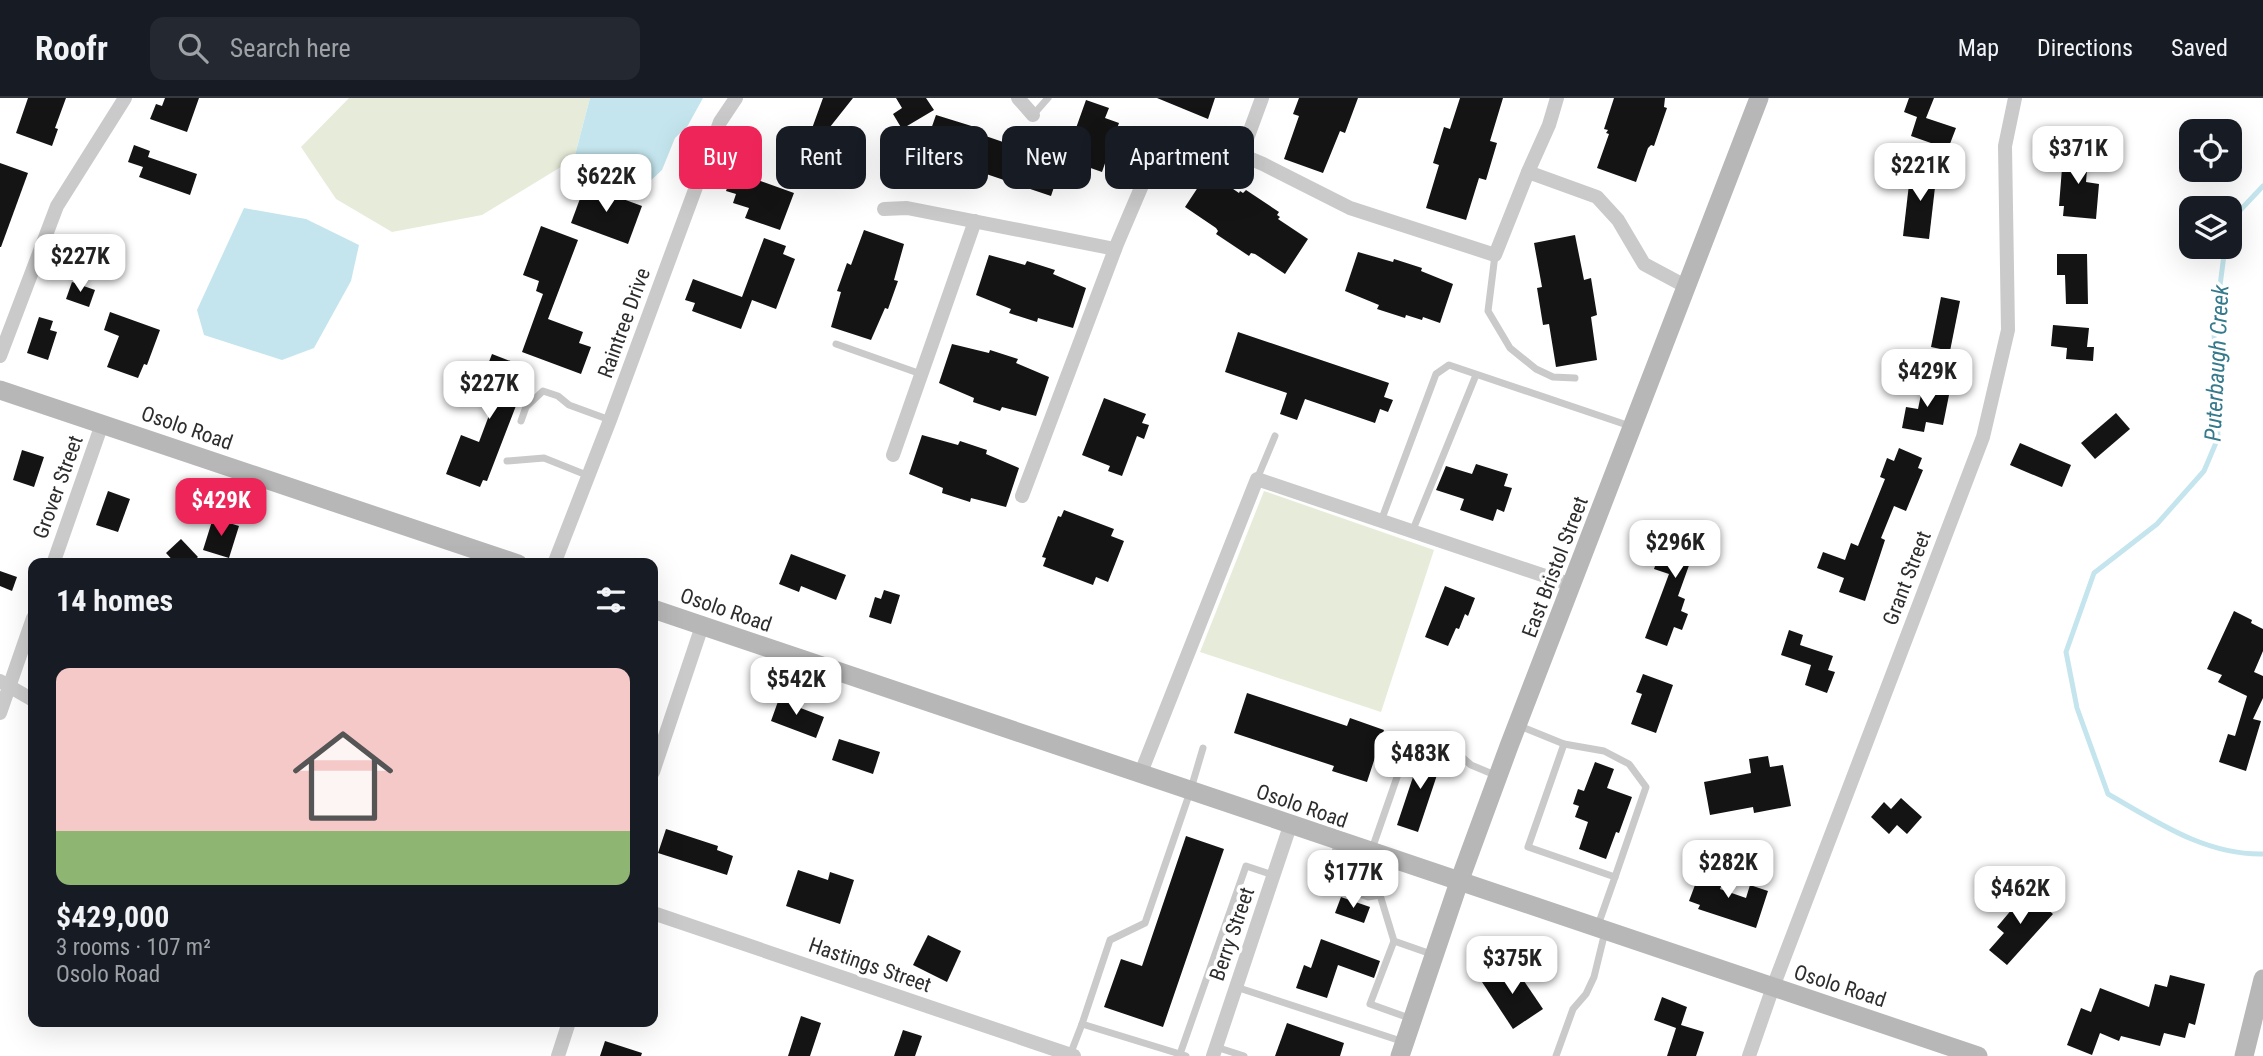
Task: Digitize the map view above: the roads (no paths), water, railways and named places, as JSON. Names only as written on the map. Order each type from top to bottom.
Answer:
[{"type":"street","points":[[0,356],[57,206],[125,98]]},
{"type":"street","name":"Raintree Drive","points":[[556,558],[720,122],[736,98]]},
{"type":"street","points":[[1018,98],[1033,115]]},
{"type":"street","points":[[1252,126],[1262,98]]},
{"type":"street","points":[[1254,161],[1350,208],[1495,255],[1549,125],[1557,98]]},
{"type":"street","name":"East Bristol Street","points":[[1403,1049],[1459,882],[1517,725],[1759,98]]},
{"type":"street","name":"Grant Street","points":[[1749,1056],[1983,437],[2008,330],[2005,146],[2015,98]]},
{"type":"street","points":[[1528,172],[1597,197],[1619,220],[1644,264],[1687,287]]},
{"type":"street","points":[[1022,496],[1115,248],[1140,189]]},
{"type":"street","points":[[884,209],[907,208],[1115,248]]},
{"type":"street","points":[[893,455],[975,221]]},
{"type":"street","name":"Osolo Road","points":[[0,390],[500,558]]},
{"type":"street","name":"Grover Street","points":[[54,558],[103,424]]},
{"type":"street","points":[[1140,775],[1257,479],[1572,585]]},
{"type":"street","name":"Osolo Road","points":[[658,612],[1978,1056]]},
{"type":"street","points":[[658,757],[702,626]]},
{"type":"street","points":[[0,713],[5,683],[28,630]]},
{"type":"street","points":[[5,683],[28,696]]},
{"type":"street","name":"Berry Street","points":[[1214,1052],[1290,826]]},
{"type":"street","name":"Hastings Street","points":[[658,915],[1072,1055]]},
{"type":"street","points":[[2244,1056],[2263,979]]},
{"type":"street","points":[[558,1056],[567,1027]]},
{"type":"lane","points":[[1033,115],[1048,98]]},
{"type":"lane","points":[[1495,255],[1488,311],[1510,348],[1536,369],[1553,377],[1575,378]]},
{"type":"lane","points":[[836,344],[921,374]]},
{"type":"lane","points":[[1381,521],[1436,374],[1449,366],[1633,427]]},
{"type":"lane","points":[[1412,532],[1476,375]]},
{"type":"lane","points":[[521,421],[526,407],[543,391],[558,396],[569,405],[610,420]]},
{"type":"lane","points":[[1257,479],[1275,436]]},
{"type":"lane","points":[[507,461],[544,458],[589,475]]},
{"type":"lane","points":[[1517,725],[1564,744],[1604,751],[1629,764],[1646,788],[1615,877],[1601,930],[1594,977],[1586,994],[1573,1009],[1556,1056]]},
{"type":"lane","points":[[1371,852],[1411,737],[1455,751],[1471,765],[1498,777]]},
{"type":"lane","points":[[1564,744],[1528,847],[1615,877]]},
{"type":"lane","points":[[1072,1055],[1110,940],[1144,923],[1203,748]]},
{"type":"lane","points":[[1338,842],[1325,882],[1368,897],[1380,895]]},
{"type":"lane","points":[[1394,860],[1380,895],[1394,941],[1370,1004],[1413,1019]]},
{"type":"lane","points":[[1082,1024],[1183,1055],[1246,866],[1274,875]]},
{"type":"lane","points":[[1394,941],[1434,955]]},
{"type":"lane","points":[[1236,987],[1403,1049]]},
{"type":"lane","points":[[1214,1052],[1244,1056]]},
{"type":"water","points":[[590,98],[703,98],[688,126],[679,126],[679,134],[662,170],[647,184],[574,159]]},
{"type":"water","points":[[244,208],[306,219],[359,245],[351,281],[314,348],[282,360],[204,335],[197,310]]},
{"type":"waterway","name":"Puterbaugh Creek","points":[[2242,208],[2263,186]]},
{"type":"waterway","name":"Puterbaugh Creek","points":[[2223,259],[2214,332],[2218,438],[2204,471],[2157,524],[2094,573],[2066,652],[2077,708],[2108,794],[2163,826],[2201,843],[2242,853],[2263,854]]}]
